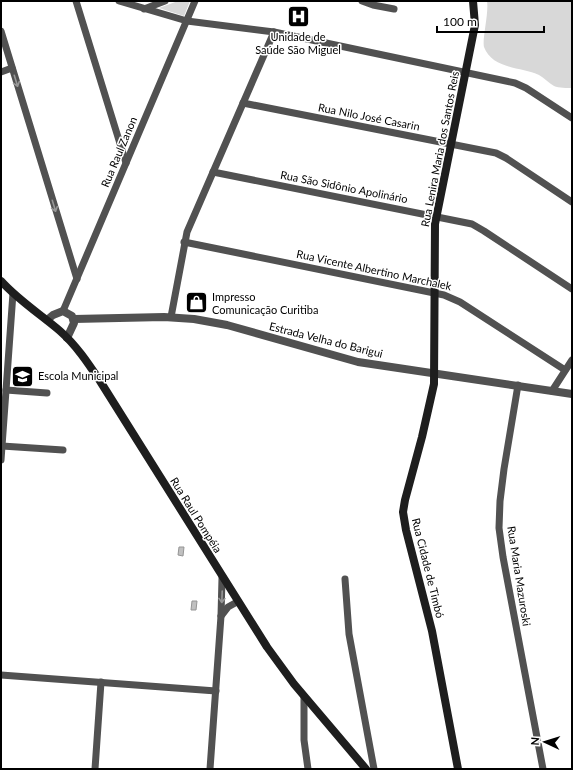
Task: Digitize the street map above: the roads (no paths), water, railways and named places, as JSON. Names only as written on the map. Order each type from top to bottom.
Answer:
[{"type":"main road","name":"Rua Lenira Maria dos Santos Reis","points":[[435,373],[434,230],[475,25],[473,1]]},
{"type":"main road","name":"Rua Raul Pompéia","points":[[1,281],[13,293],[68,338],[82,354],[237,602],[267,647],[304,696],[366,769]]},
{"type":"main road","name":"Rua Cidade de Timbó","points":[[435,373],[429,408],[403,512],[406,530],[430,619],[458,769]]},
{"type":"street","points":[[76,1],[126,163]]},
{"type":"street","points":[[119,1],[187,21],[274,32],[466,72],[520,85],[572,118]]},
{"type":"street","points":[[144,8],[165,1]]},
{"type":"street","name":"Rua Raul Zanon","points":[[63,311],[195,1]]},
{"type":"street","points":[[362,1],[368,4],[394,9]]},
{"type":"street","points":[[1,31],[77,279]]},
{"type":"street","points":[[171,317],[187,232],[274,32]]},
{"type":"street","points":[[1,72],[12,68]]},
{"type":"street","name":"Rua Nilo José Casarin","points":[[243,103],[502,155],[572,202]]},
{"type":"street","name":"Rua São Sidônio Apolinário","points":[[213,172],[464,222],[478,227],[572,289]]},
{"type":"street","name":"Rua Vicente Albertino Marchalek","points":[[184,242],[453,298],[565,370]]},
{"type":"street","points":[[1,460],[13,293]]},
{"type":"street","points":[[47,320],[53,315],[63,311],[72,316],[74,319],[73,328],[68,338]]},
{"type":"street","name":"Estrada Velha do Barigui","points":[[74,319],[171,317],[194,319],[226,325],[358,362],[572,394]]},
{"type":"street","points":[[552,391],[572,360]]},
{"type":"street","name":"Rua Maria Mazuroski","points":[[518,385],[502,483],[499,528],[502,557],[543,769]]},
{"type":"street","points":[[6,390],[47,393]]},
{"type":"street","points":[[2,446],[63,450]]},
{"type":"street","points":[[210,769],[221,616],[222,578]]},
{"type":"street","points":[[345,578],[349,634],[374,769]]},
{"type":"street","points":[[221,616],[228,607],[237,602]]},
{"type":"street","points":[[1,675],[216,691]]},
{"type":"street","points":[[95,769],[101,682]]},
{"type":"street","points":[[304,696],[304,740],[308,769]]},
{"type":"place","name":"Unidade de Saúde São Miguel","points":[[298,17]]},
{"type":"place","name":"Impresso Comunicação Curitiba","points":[[196,303]]},
{"type":"place","name":"Escola Municipal","points":[[23,376]]}]
